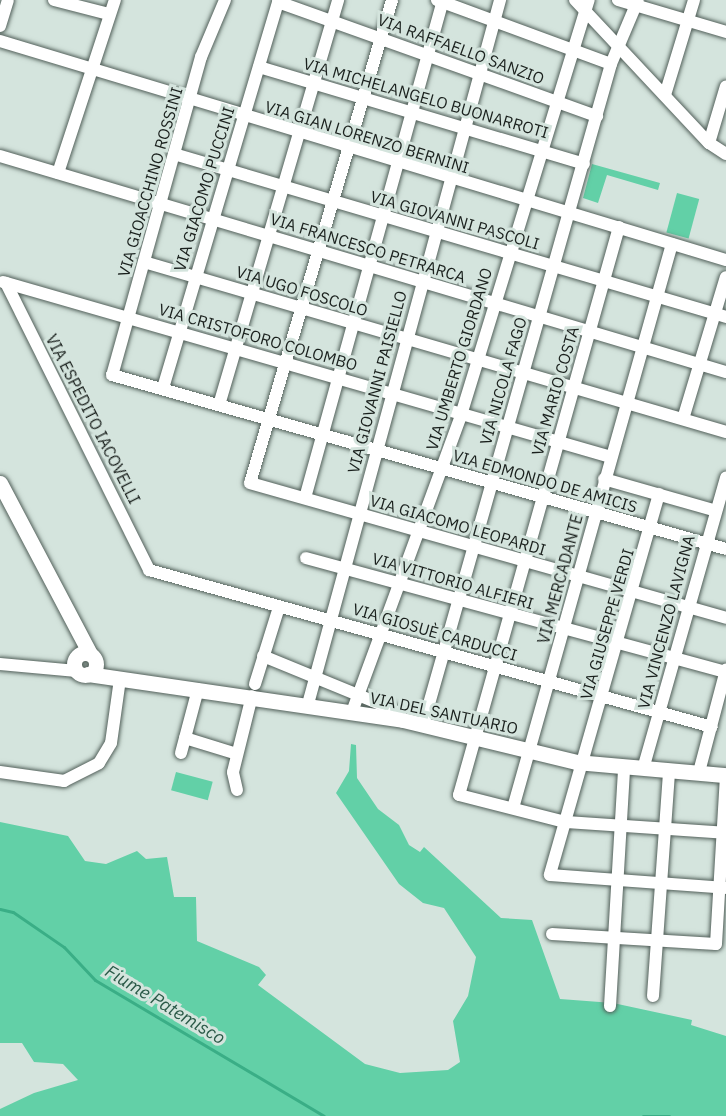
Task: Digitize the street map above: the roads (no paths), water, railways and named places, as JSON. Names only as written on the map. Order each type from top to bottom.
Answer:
[{"type":"main road","points":[[0,483],[70,625],[84,663]]},
{"type":"main road","name":"VIA DEL SANTUARIO","points":[[84,663],[120,679],[198,689],[254,690],[308,704],[403,720],[584,763],[726,775]]},
{"type":"main road","name":"VIA DEL SANTUARIO","points":[[84,663],[153,684]]},
{"type":"street","points":[[0,26],[8,0]]},
{"type":"street","points":[[54,0],[109,14]]},
{"type":"street","points":[[58,173],[115,0]]},
{"type":"street","name":"VIA GIOACCHINO ROSSINI","points":[[112,375],[201,57],[225,0]]},
{"type":"street","points":[[219,405],[285,187],[338,0]]},
{"type":"street","points":[[269,418],[336,202],[392,0]]},
{"type":"street","name":"VIA GIOVANNI PAISIELLO","points":[[308,704],[449,178],[500,0]]},
{"type":"street","points":[[575,0],[588,6],[620,48],[709,143],[726,154]]},
{"type":"street","points":[[618,0],[637,2],[726,32]]},
{"type":"street","points":[[665,95],[694,0]]},
{"type":"street","name":"VIA RAFFAELLO SANZIO","points":[[279,1],[597,116]]},
{"type":"street","name":"VIA GIACOMO PUCCINI","points":[[163,388],[212,217],[279,1]]},
{"type":"street","points":[[305,498],[386,217],[430,54],[441,1],[611,64]]},
{"type":"street","name":"VIA NICOLA FAGO","points":[[423,725],[611,64],[620,48],[637,2]]},
{"type":"street","name":"VIA UMBERTO GIORDANO","points":[[352,712],[403,584],[443,469],[588,6]]},
{"type":"street","name":"VIA GIAN LORENZO BERNINI","points":[[0,41],[92,67],[190,101],[726,260]]},
{"type":"street","name":"VIA MICHELANGELO BUONARROTI","points":[[259,67],[414,110],[543,149],[584,164]]},
{"type":"street","points":[[709,143],[723,106],[726,86]]},
{"type":"street","name":"VIA GIOVANNI PASCOLI","points":[[174,154],[721,315]]},
{"type":"street","name":"VIA FRANCESCO PETRARCA","points":[[0,156],[212,217],[371,268],[538,315],[589,333],[642,346],[726,372]]},
{"type":"street","name":"VIA MARIO COSTA","points":[[513,808],[459,795],[619,227]]},
{"type":"street","name":"VIA MERCADANTE","points":[[513,808],[531,750],[610,456],[672,244]]},
{"type":"street","name":"VIA UGO FOSCOLO","points":[[144,262],[195,275],[304,307],[355,325],[726,432]]},
{"type":"street","points":[[683,419],[699,363],[721,315],[726,277]]},
{"type":"street","name":"VIA CRISTOFORO COLOMBO","points":[[3,282],[610,456]]},
{"type":"street","name":"VIA ESPEDITO IACOVELLI","points":[[3,282],[149,570]]},
{"type":"street","name":"VIA EDMONDO DE AMICIS","points":[[112,375],[726,549]]},
{"type":"street","name":"VIA GIACOMO LEOPARDI","points":[[269,418],[250,483],[726,618]]},
{"type":"street","points":[[604,479],[713,510]]},
{"type":"street","name":"VIA VINCENZO LAVIGNA","points":[[643,769],[713,510],[725,483]]},
{"type":"street","name":"VIA GIUSEPPE VERDI","points":[[615,881],[550,875],[620,643],[659,494]]},
{"type":"street","name":"VIA VITTORIO ALFIERI","points":[[306,558],[726,671]]},
{"type":"street","name":"VIA GIOSUÈ CARDUCCI","points":[[149,570],[279,607],[383,633],[712,727]]},
{"type":"street","points":[[237,790],[237,754],[263,656],[279,607]]},
{"type":"street","points":[[263,656],[359,694],[403,720]]},
{"type":"street","name":"VIA DEL SANTUARIO","points":[[0,664],[43,668],[84,663]]},
{"type":"street","points":[[699,772],[726,671]]},
{"type":"street","points":[[0,772],[64,781],[99,763],[111,742],[120,679]]},
{"type":"street","points":[[181,753],[198,689]]},
{"type":"street","points":[[185,738],[237,754]]},
{"type":"street","points":[[610,1006],[615,881],[624,767]]},
{"type":"street","points":[[653,996],[669,771]]},
{"type":"street","points":[[552,934],[716,944],[722,888],[726,775]]},
{"type":"street","points":[[513,808],[566,822],[724,833]]},
{"type":"street","points":[[615,881],[722,888]]},
{"type":"waterway","name":"Fiume Patemisco","points":[[0,909],[13,912],[64,947],[95,980],[324,1116]]},
{"type":"waterway","name":"Fiume Patemisco","points":[[643,1116],[669,1116]]}]
